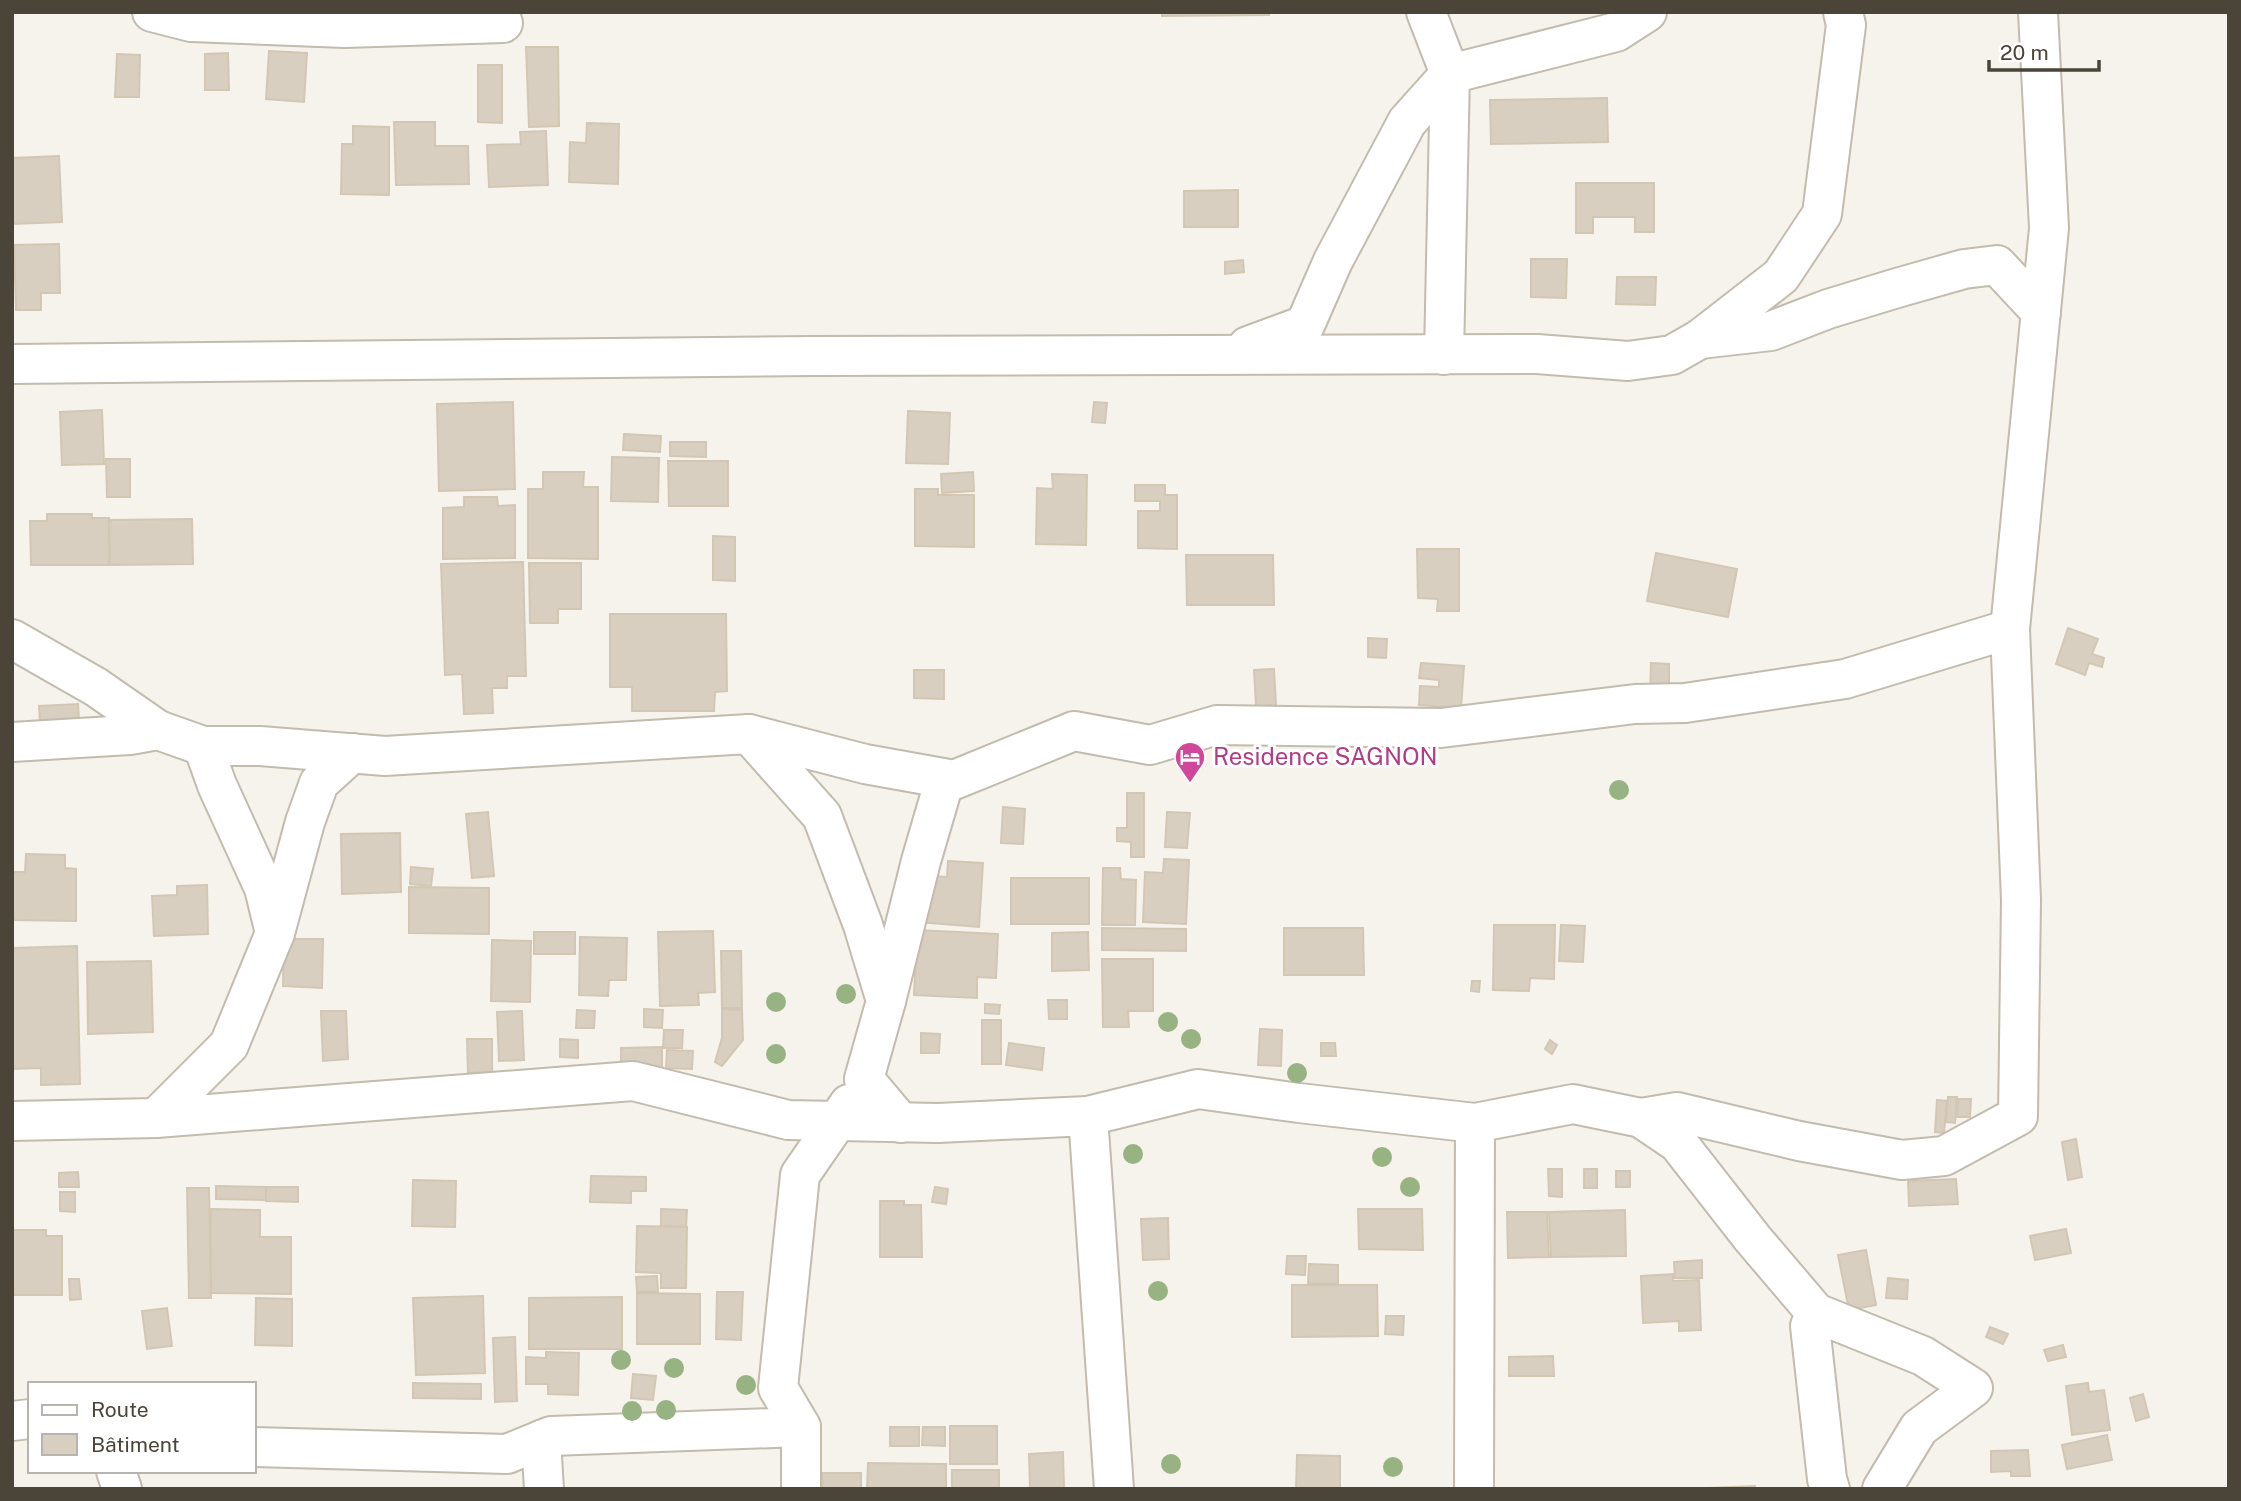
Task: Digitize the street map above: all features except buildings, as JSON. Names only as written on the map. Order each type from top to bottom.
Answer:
[{"type":"street","points":[[152,12],[191,22],[345,28],[503,23]]},
{"type":"street","points":[[1426,12],[1450,74],[1444,355]]},
{"type":"street","points":[[1223,355],[1305,324],[1349,229],[1407,122],[1450,74],[1616,32],[1647,12]]},
{"type":"street","points":[[12,364],[719,357],[1536,354],[1628,361],[1672,355],[1700,339],[1781,276],[1822,214],[1846,25],[1843,12]]},
{"type":"street","points":[[12,1121],[156,1118],[634,1081],[788,1120],[901,1123],[1088,1116],[1198,1088],[1299,1103],[1475,1123],[1573,1104],[1641,1118],[1676,1112],[1799,1141],[1902,1160],[1944,1156],[2018,1116],[2021,900],[2010,629],[2049,228],[2038,12]]},
{"type":"street","points":[[1700,339],[1771,331],[1828,309],[1964,269],[1997,265],[2040,312]]},
{"type":"street","points":[[12,639],[96,687],[158,730],[203,746],[260,746],[385,756],[749,734],[865,764],[954,780],[1074,731],[1150,745],[1217,725],[1441,728],[1634,704],[1685,703],[1845,680],[2010,629]]},
{"type":"street","points":[[12,742],[158,730]]},
{"type":"street","points":[[749,734],[822,816],[863,925],[886,1001]]},
{"type":"street","points":[[203,746],[217,785],[264,888],[275,933]]},
{"type":"street","points":[[156,1118],[229,1045],[275,933],[304,822],[319,783],[352,753]]},
{"type":"street","points":[[801,1489],[802,1427],[778,1388],[800,1175],[864,1079],[944,779]]},
{"type":"street","points":[[864,1079],[901,1123]]},
{"type":"street","points":[[1088,1116],[1114,1489]]},
{"type":"street","points":[[1641,1118],[1678,1143],[1753,1239],[1816,1313],[1923,1356],[1973,1388],[1919,1428],[1882,1489]]},
{"type":"street","points":[[1474,1489],[1475,1123]]},
{"type":"street","points":[[1816,1313],[1810,1326],[1830,1489]]},
{"type":"street","points":[[256,1447],[507,1454],[551,1436],[802,1427]]},
{"type":"street","points":[[541,1440],[544,1489]]},
{"type":"place","name":"Residence SAGNON","points":[[1190,784]]}]
